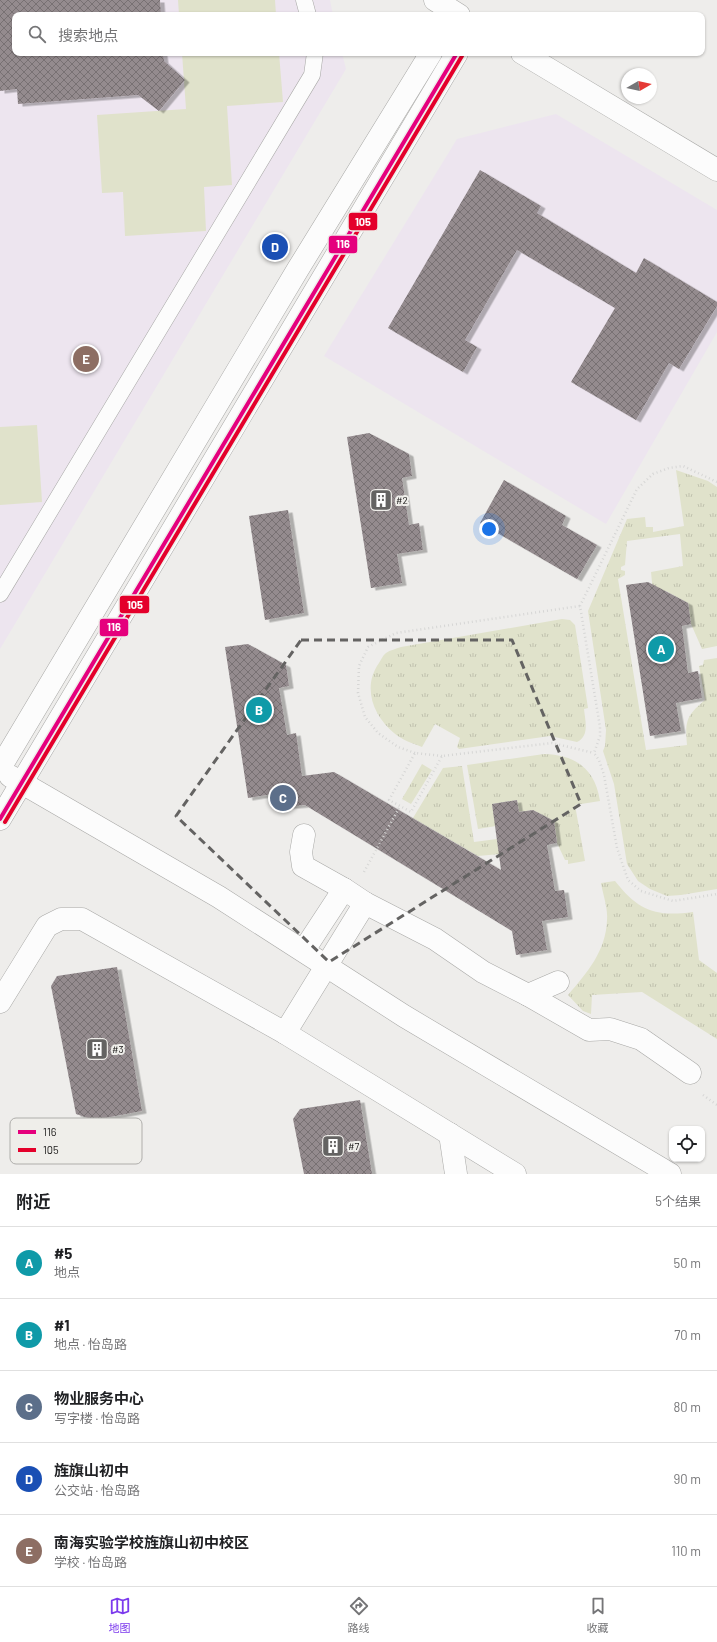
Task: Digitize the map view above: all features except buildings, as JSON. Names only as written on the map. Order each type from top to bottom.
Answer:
[{"type":"street","points":[[435,0],[453,12]]},
{"type":"street","points":[[428,56],[298,268],[0,769],[220,896],[404,1016],[670,1174]]},
{"type":"street","points":[[0,819],[455,56]]},
{"type":"street","points":[[527,56],[717,170]]},
{"type":"street","points":[[304,835],[301,852],[303,866],[435,939],[483,972],[528,995],[589,1030],[610,1029],[641,1039],[690,1073]]},
{"type":"street","points":[[304,950],[354,895]]},
{"type":"street","points":[[285,1033],[326,965],[354,895]]},
{"type":"street","points":[[0,1002],[47,926],[61,919],[82,919],[285,1033],[515,1174]]},
{"type":"street","points":[[528,995],[558,982]]},
{"type":"street","points":[[450,1134],[456,1174]]},
{"type":"lane","points":[[304,0],[307,12]]},
{"type":"lane","points":[[0,594],[312,75],[315,56]]},
{"type":"path","points":[[594,753],[600,736],[600,727],[580,606],[637,489],[653,474],[669,468],[683,466],[717,482]]},
{"type":"path","points":[[580,606],[396,633],[368,647],[359,666],[358,693],[365,717],[378,733],[398,747],[415,753],[442,756],[552,744],[594,753],[599,760],[604,775],[617,848],[628,880],[641,891],[673,901],[717,894]]},
{"type":"path","points":[[415,753],[389,800],[411,812],[442,756]]},
{"type":"path","points":[[354,895],[400,806]]},
{"type":"highlighted area","points":[[301,640],[512,640],[581,804],[329,962],[176,816]]},
{"type":"shaded area","points":[[0,0],[330,0],[332,12],[12,12],[12,56],[343,56],[346,69],[0,649]]},
{"type":"shaded area","points":[[556,114],[717,210],[717,332],[606,524],[324,356],[457,139]]},
{"type":"green space","points":[[178,0],[275,0],[276,12],[179,12]]},
{"type":"green space","points":[[182,56],[279,56],[283,102],[227,106],[232,185],[204,187],[206,231],[125,236],[123,192],[102,193],[97,115],[186,109]]},
{"type":"green space","points":[[37,425],[42,502],[0,505],[0,427]]},
{"type":"green space","points":[[676,470],[708,481],[717,487],[717,646],[702,649],[691,624],[688,603],[666,591],[653,593],[651,572],[683,566],[680,534],[627,541],[625,565],[621,567],[621,570],[625,571],[625,575],[618,579],[646,750],[687,745],[686,730],[690,715],[705,700],[699,666],[703,665],[704,660],[717,658],[717,889],[667,896],[650,889],[638,881],[627,864],[614,784],[603,751],[605,746],[606,730],[588,611],[627,519],[645,517],[646,527],[653,527],[653,532],[684,526]]},
{"type":"green space","points":[[562,619],[570,620],[575,625],[588,708],[584,709],[586,727],[584,736],[577,742],[550,736],[459,749],[457,747],[460,738],[435,724],[422,747],[394,733],[380,718],[372,701],[371,682],[374,672],[382,658],[389,651],[401,647]]},
{"type":"green space","points":[[544,754],[565,757],[574,761],[582,766],[594,780],[600,801],[575,805],[585,861],[568,864],[568,860],[565,860],[557,843],[554,821],[533,810],[519,812],[517,800],[492,804],[496,826],[478,829],[467,765]]},
{"type":"green space","points":[[422,764],[432,770],[411,804],[402,799]]},
{"type":"green space","points":[[462,766],[474,842],[497,839],[500,854],[478,856],[413,818],[443,768]]},
{"type":"green space","points":[[615,881],[632,899],[649,910],[668,913],[693,912],[699,960],[717,973],[717,1039],[642,992],[592,995],[591,1014],[583,1011],[568,995],[588,970],[599,952],[606,931],[607,920],[606,906],[601,883]]},
{"type":"transit line","name":"116","points":[[0,819],[455,56]]},
{"type":"transit line","name":"105","points":[[5,822],[462,56]]},
{"type":"place","name":"旌旗山初中","points":[[275,247]]},
{"type":"place","name":"南海实验学校旌旗山初中校区","points":[[86,359]]},
{"type":"place","name":"#2","points":[[381,500]]},
{"type":"place","name":"#5","points":[[661,649]]},
{"type":"place","name":"#1","points":[[259,710]]},
{"type":"place","name":"物业服务中心","points":[[283,798]]},
{"type":"place","name":"#3","points":[[97,1049]]},
{"type":"place","name":"#7","points":[[333,1146]]}]
